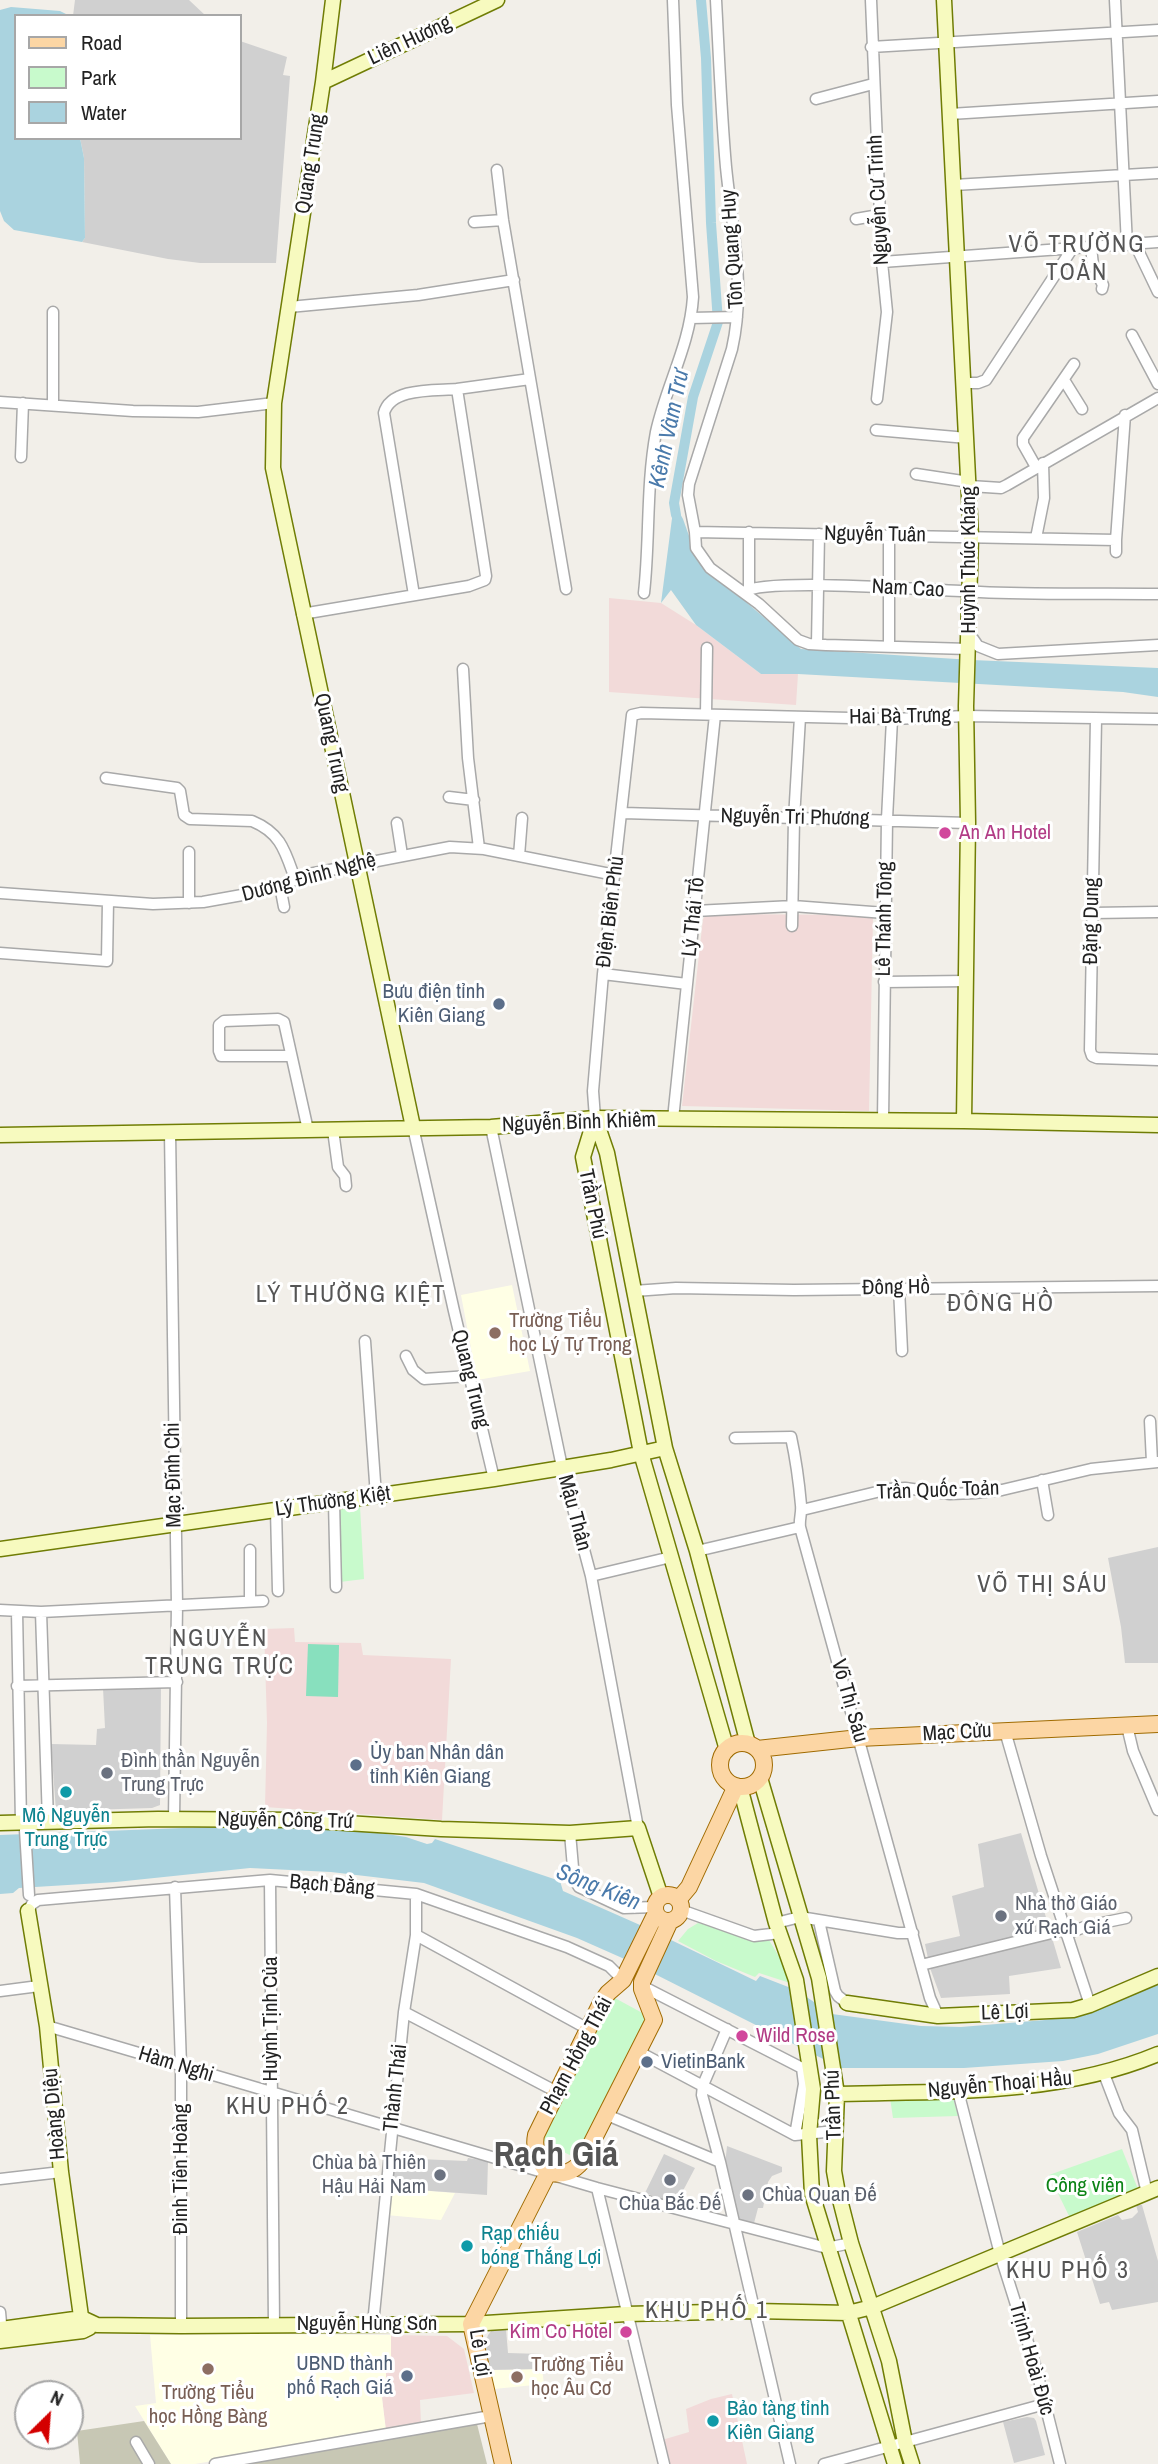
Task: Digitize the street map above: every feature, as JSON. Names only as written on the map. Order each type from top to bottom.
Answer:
[{"type":"main road","name":"Mạc Cửu","points":[[752,1746],[859,1738],[1158,1724]]},
{"type":"main road","points":[[727,1750],[736,1744],[752,1746]]},
{"type":"main road","name":"Trần Phú","points":[[752,1746],[763,1757],[764,1768],[760,1778]]},
{"type":"main road","name":"Trần Phú","points":[[727,1750],[722,1758],[723,1775],[728,1782],[738,1787]]},
{"type":"main road","points":[[548,2173],[567,2173],[578,2166],[607,2115],[654,2020],[642,1984],[665,1913],[689,1886],[738,1787],[748,1787],[760,1778]]},
{"type":"main road","name":"Phạm Hồng Thái","points":[[548,2173],[537,2155],[534,2144],[536,2135],[604,1997],[620,1984],[665,1913]]},
{"type":"main road","points":[[620,1984],[648,2003]]},
{"type":"main road","name":"Lê Lợi","points":[[503,2464],[471,2324],[548,2173]]},
{"type":"street","name":"Quang Trung","points":[[333,0],[274,403],[273,468],[413,1127],[495,1479]]},
{"type":"street","name":"Liên Hương","points":[[323,82],[497,0]]},
{"type":"street","points":[[644,593],[650,470],[657,431],[697,318],[678,119],[673,0]]},
{"type":"street","name":"Tôn Quang Huy","points":[[716,0],[726,168],[738,261],[732,317],[732,349],[689,484],[688,495],[700,532],[696,548],[710,568],[746,591],[798,640],[817,644]]},
{"type":"street","name":"Nguyễn Cư Trinh","points":[[871,0],[879,215],[887,312],[877,399]]},
{"type":"street","name":"Huỳnh Thúc Kháng","points":[[944,0],[971,537],[964,1121]]},
{"type":"street","points":[[1115,0],[1124,175],[1131,244],[1158,292]]},
{"type":"street","points":[[871,47],[1158,30]]},
{"type":"street","points":[[816,99],[873,84]]},
{"type":"street","points":[[950,114],[1158,101]]},
{"type":"street","points":[[497,170],[503,220],[566,589]]},
{"type":"street","points":[[954,185],[1158,173]]},
{"type":"street","points":[[856,219],[879,215]]},
{"type":"street","points":[[474,222],[503,220]]},
{"type":"street","points":[[882,262],[1158,242]]},
{"type":"street","points":[[1091,247],[1093,265],[1103,285],[1102,289]]},
{"type":"street","points":[[965,383],[986,380],[1072,249]]},
{"type":"street","points":[[289,307],[418,295],[514,280]]},
{"type":"street","points":[[52,312],[53,405]]},
{"type":"street","points":[[697,318],[732,317]]},
{"type":"street","points":[[1132,335],[1158,384]]},
{"type":"street","points":[[1037,538],[1044,498],[1039,465],[1023,439],[1074,365]]},
{"type":"street","points":[[414,595],[384,413],[386,406],[396,396],[530,379]]},
{"type":"street","points":[[1064,380],[1082,409]]},
{"type":"street","points":[[302,614],[481,583],[486,576],[457,389]]},
{"type":"street","points":[[916,474],[1001,488],[1158,398]]},
{"type":"street","points":[[0,402],[133,411],[198,412],[274,403]]},
{"type":"street","points":[[21,457],[23,403]]},
{"type":"street","points":[[1116,552],[1125,415]]},
{"type":"street","points":[[876,430],[967,438]]},
{"type":"street","name":"Nguyễn Tuân","points":[[700,532],[1116,540]]},
{"type":"street","points":[[746,591],[748,532]]},
{"type":"street","points":[[819,534],[817,644],[889,646],[968,653]]},
{"type":"street","points":[[889,535],[889,646]]},
{"type":"street","name":"Nam Cao","points":[[746,591],[818,586],[1158,595]]},
{"type":"street","points":[[1158,588],[1158,595]]},
{"type":"street","points":[[970,633],[978,646],[998,654],[1158,645]]},
{"type":"street","name":"Lý Thái Tổ","points":[[673,1119],[704,816],[710,715],[707,648]]},
{"type":"street","points":[[463,669],[468,758],[480,848]]},
{"type":"street","name":"Hai Bà Trưng","points":[[642,713],[892,719],[967,711],[1096,719],[1158,719]]},
{"type":"street","name":"Điện Biên Phủ","points":[[594,1118],[593,1091],[603,974],[623,813],[630,720],[632,715],[642,713]]},
{"type":"street","points":[[792,926],[800,717]]},
{"type":"street","name":"Lê Thánh Tông","points":[[883,1121],[887,819],[892,719]]},
{"type":"street","name":"Đặng Dung","points":[[1096,719],[1090,1050],[1092,1056],[1158,1060]]},
{"type":"street","points":[[106,778],[177,788],[180,791],[184,815],[190,818],[252,821],[259,824],[279,838],[295,879]]},
{"type":"street","points":[[449,797],[474,800]]},
{"type":"street","name":"Nguyễn Tri Phương","points":[[623,813],[968,823]]},
{"type":"street","points":[[519,856],[522,818]]},
{"type":"street","points":[[397,823],[402,855]]},
{"type":"street","name":"Dương Đình Nghệ","points":[[0,893],[153,904],[189,903],[231,898],[357,864],[450,847],[480,848],[615,875]]},
{"type":"street","points":[[189,852],[189,903]]},
{"type":"street","points":[[280,886],[284,907]]},
{"type":"street","points":[[0,953],[107,961],[108,901]]},
{"type":"street","points":[[695,911],[793,906],[886,913]]},
{"type":"street","points":[[1092,913],[1158,912]]},
{"type":"street","points":[[603,974],[687,984]]},
{"type":"street","points":[[884,982],[966,981]]},
{"type":"street","points":[[291,1056],[221,1056],[219,1025],[224,1021],[282,1020],[286,1025],[308,1130]]},
{"type":"street","name":"Nguyễn Bỉnh Khiêm","points":[[0,1135],[491,1126],[594,1118],[1158,1125]]},
{"type":"street","name":"Trần Phú","points":[[594,1118],[607,1153],[666,1448],[752,1746]]},
{"type":"street","name":"Trần Phú","points":[[594,1118],[583,1157],[641,1453],[727,1750]]},
{"type":"street","name":"Mậu Thân","points":[[491,1126],[562,1467],[591,1576],[638,1828],[665,1913]]},
{"type":"street","points":[[333,1130],[338,1167],[345,1176],[346,1186]]},
{"type":"street","name":"Mạc Đĩnh Chi","points":[[170,1132],[177,1605],[174,1819]]},
{"type":"street","name":"Đông Hồ","points":[[634,1291],[676,1288],[794,1290],[1158,1286]]},
{"type":"street","points":[[899,1288],[902,1351]]},
{"type":"street","points":[[616,1319],[638,1315]]},
{"type":"street","points":[[365,1341],[376,1496]]},
{"type":"street","points":[[406,1356],[413,1370],[424,1379],[470,1376]]},
{"type":"street","points":[[1150,1421],[1155,1462]]},
{"type":"street","name":"Võ Thị Sáu","points":[[735,1438],[791,1437],[798,1468],[802,1510],[799,1517],[800,1527],[930,1998],[938,2016]]},
{"type":"street","name":"Lý Thường Kiệt","points":[[0,1549],[495,1479],[666,1448]]},
{"type":"street","name":"Trần Quốc Toản","points":[[802,1510],[889,1489],[950,1494],[975,1493],[1091,1469],[1155,1462]]},
{"type":"street","points":[[1042,1480],[1048,1515]]},
{"type":"street","points":[[334,1502],[336,1587]]},
{"type":"street","points":[[276,1510],[278,1591]]},
{"type":"street","points":[[591,1576],[800,1527]]},
{"type":"street","points":[[250,1550],[250,1601]]},
{"type":"street","points":[[0,1610],[41,1612],[263,1601]]},
{"type":"street","points":[[17,1611],[17,1686],[29,1895]]},
{"type":"street","points":[[41,1612],[48,1821]]},
{"type":"street","points":[[17,1686],[177,1682]]},
{"type":"street","points":[[1127,1726],[1133,1751],[1158,1810]]},
{"type":"street","points":[[1005,1731],[1065,1932],[1090,2005]]},
{"type":"street","name":"Trần Phú","points":[[760,1778],[819,1978],[837,2088],[834,2171],[851,2243],[889,2361],[912,2464]]},
{"type":"street","name":"Trần Phú","points":[[738,1787],[778,1928],[796,1980],[813,2089],[802,2135],[812,2194],[895,2464]]},
{"type":"street","name":"Nguyễn Công Trứ","points":[[0,1823],[23,1826],[48,1821],[299,1820],[441,1829],[570,1833],[638,1828]]},
{"type":"street","points":[[570,1833],[574,1879],[579,1887],[624,1908],[665,1913],[754,1936],[800,1917],[898,1933],[913,1933]]},
{"type":"street","name":"Bạch Đằng","points":[[28,1911],[38,1900],[270,1880],[416,1894],[568,1947],[609,1966],[620,1984]]},
{"type":"street","name":"Huỳnh Tịnh Của","points":[[270,1880],[274,2325]]},
{"type":"street","name":"Đinh Tiên Hoàng","points":[[175,1887],[181,2066],[181,2326]]},
{"type":"street","name":"Thành Thái","points":[[373,2324],[404,2012],[416,1935],[416,1894]]},
{"type":"street","name":"Hoàng Diệu","points":[[28,1911],[47,2026],[61,2172],[88,2324]]},
{"type":"street","points":[[921,1965],[1126,1918]]},
{"type":"street","points":[[819,1921],[835,1991],[847,2003]]},
{"type":"street","points":[[416,1935],[588,2029]]},
{"type":"street","name":"Lê Lợi","points":[[847,2003],[938,2016],[1049,2012],[1090,2005],[1158,1976]]},
{"type":"street","points":[[642,1984],[802,2068],[802,2135]]},
{"type":"street","points":[[0,1991],[39,1986]]},
{"type":"street","points":[[404,2012],[557,2092]]},
{"type":"street","name":"Hàm Nghi","points":[[47,2026],[597,2188],[827,2248]]},
{"type":"street","points":[[727,2029],[703,2085],[702,2095],[790,2464]]},
{"type":"street","points":[[639,2052],[802,2135],[835,2131]]},
{"type":"street","name":"Nguyễn Thoại Hầu","points":[[837,2088],[958,2091],[1062,2081],[1104,2074],[1158,2054]]},
{"type":"street","points":[[1104,2074],[1119,2113],[1132,2130],[1152,2191]]},
{"type":"street","name":"Trịnh Hoài Đức","points":[[958,2091],[1000,2254],[1060,2464]]},
{"type":"street","points":[[607,2115],[720,2162]]},
{"type":"street","points":[[0,2179],[61,2172]]},
{"type":"street","points":[[597,2188],[664,2464]]},
{"type":"street","name":"Nguyễn Hùng Sơn","points":[[1,2335],[88,2324],[471,2324],[626,2314],[755,2311],[848,2314],[872,2307],[1152,2191]]},
{"type":"street","points":[[827,2248],[851,2243]]},
{"type":"street","points":[[0,2312],[1,2335]]},
{"type":"street","points":[[824,2464],[1045,2404]]},
{"type":"street","points":[[215,2464],[491,2416]]},
{"type":"street","points":[[136,2442],[149,2464]]},
{"type":"shaded area","points":[[75,0],[189,0],[204,14],[73,14]]},
{"type":"shaded area","points":[[242,42],[287,57],[283,75],[290,76],[276,263],[200,263],[82,242],[85,238],[84,158],[80,140],[242,140]]},
{"type":"shaded area","points":[[609,598],[661,603],[696,625],[761,674],[798,674],[796,705],[609,692]]},
{"type":"shaded area","points":[[707,914],[873,917],[869,1111],[682,1106],[703,919]]},
{"type":"shaded area","name":"Trường Tiểu học Lý Tự Trọng","points":[[512,1285],[530,1371],[477,1380],[461,1295]]},
{"type":"shaded area","points":[[1158,1547],[1158,1663],[1125,1663],[1108,1558]]},
{"type":"shaded area","name":"Ủy ban Nhân dân tỉnh Kiên Giang","points":[[294,1628],[295,1642],[361,1643],[363,1655],[451,1659],[442,1820],[265,1807],[267,1723],[264,1629]]},
{"type":"shaded area","name":"Đình thần Nguyễn Trung Trực","points":[[161,1686],[160,1805],[152,1808],[56,1811],[51,1744],[96,1745],[97,1729],[105,1728],[103,1688]]},
{"type":"shaded area","name":"Nhà thờ Giáo xứ Rạch Giá","points":[[1021,1833],[1061,1968],[1009,1976],[1010,1994],[941,1998],[925,1944],[960,1936],[952,1896],[984,1887],[978,1844]]},
{"type":"shaded area","name":"Chùa Quan Đế","points":[[727,2146],[782,2167],[782,2172],[772,2176],[768,2182],[763,2208],[758,2208],[753,2227],[738,2223],[725,2165]]},
{"type":"shaded area","name":"Chùa Bắc Đế","points":[[664,2154],[695,2168],[676,2204],[645,2193]]},
{"type":"shaded area","name":"Chùa bà Thiên Hậu Hải Nam","points":[[393,2158],[467,2161],[468,2158],[488,2161],[487,2195],[390,2188]]},
{"type":"shaded area","points":[[390,2188],[455,2193],[441,2220],[386,2215]]},
{"type":"shaded area","points":[[1136,2205],[1142,2205],[1158,2261],[1158,2302],[1112,2310],[1109,2302],[1100,2304],[1077,2232],[1118,2215],[1122,2220],[1132,2218],[1138,2212]]},
{"type":"shaded area","points":[[506,2329],[508,2353],[542,2354],[542,2369],[489,2370],[484,2347],[488,2335],[492,2330]]},
{"type":"shaded area","points":[[150,2335],[391,2335],[391,2358],[386,2358],[386,2386],[382,2398],[386,2431],[195,2464],[171,2464],[135,2406],[156,2403]]},
{"type":"shaded area","points":[[391,2335],[447,2336],[464,2349],[474,2393],[420,2400],[421,2424],[386,2431],[382,2398],[386,2386],[386,2358],[391,2357]]},
{"type":"shaded area","name":"Trường Tiểu học Âu Cơ","points":[[542,2369],[544,2384],[494,2389],[489,2370]]},
{"type":"shaded area","name":"Bảo tàng tỉnh Kiên Giang","points":[[732,2394],[747,2464],[669,2464],[662,2440],[689,2432],[686,2409]]},
{"type":"shaded area","points":[[1027,2417],[1036,2421],[1045,2455],[1014,2463],[1003,2422]]},
{"type":"shaded area","points":[[144,2421],[171,2464],[80,2464],[79,2450],[84,2450],[84,2430]]},
{"type":"shaded area","points":[[477,2424],[487,2464],[238,2464]]},
{"type":"green space","points":[[360,1506],[364,1579],[340,1582],[338,1510]]},
{"type":"green space","points":[[308,1644],[339,1645],[338,1697],[306,1696]]},
{"type":"green space","points":[[698,1923],[769,1940],[789,1973],[790,1983],[759,1973],[755,1977],[678,1941],[688,1929]]},
{"type":"green space","points":[[613,1997],[648,2016],[578,2159],[547,2144],[542,2138],[607,2000]]},
{"type":"green space","points":[[952,2095],[958,2116],[893,2118],[890,2098]]},
{"type":"green space","name":"Công viên","points":[[1122,2149],[1138,2189],[1070,2218],[1049,2175]]},
{"type":"water","points":[[11,7],[60,11],[66,14],[14,14],[14,140],[80,140],[84,158],[85,238],[82,242],[14,230],[4,221],[0,211],[0,10]]},
{"type":"water","points":[[674,503],[683,519],[698,561],[801,649],[1158,668],[1158,697],[1123,692],[761,674],[696,625],[671,590],[661,603]]},
{"type":"water","points":[[314,1823],[406,1837],[427,1844],[435,1839],[560,1881],[563,1891],[756,1981],[760,1976],[796,1990],[832,2014],[921,2026],[961,2027],[1045,2020],[1083,2014],[1158,1983],[1158,2034],[1098,2054],[1063,2061],[964,2068],[841,2068],[629,1961],[577,1938],[424,1883],[331,1872],[250,1868],[116,1882],[19,1888],[13,1893],[0,1894],[0,1835]]},
{"type":"waterway","name":"Kênh Vàm Trư","points":[[676,515],[674,503],[693,397],[718,322],[701,0]]},
{"type":"place","name":"An An Hotel","points":[[945,833]]},
{"type":"place","name":"Bưu điện tỉnh Kiên Giang","points":[[499,1004]]},
{"type":"place","name":"Trường Tiểu học Lý Tự Trọng","points":[[495,1333]]},
{"type":"place","name":"Ủy ban Nhân dân tỉnh Kiên Giang","points":[[356,1765]]},
{"type":"place","name":"Đình thần Nguyễn Trung Trực","points":[[107,1773]]},
{"type":"place","name":"Mộ Nguyễn Trung Trực","points":[[66,1792]]},
{"type":"place","name":"Nhà thờ Giáo xứ Rạch Giá","points":[[1001,1916]]},
{"type":"place","name":"Wild Rose","points":[[742,2036]]},
{"type":"place","name":"VietinBank","points":[[647,2062]]},
{"type":"place","name":"Chùa bà Thiên Hậu Hải Nam","points":[[440,2175]]},
{"type":"place","name":"Chùa Bắc Đế","points":[[670,2180]]},
{"type":"place","name":"Chùa Quan Đế","points":[[748,2195]]},
{"type":"place","name":"Rạp chiếu bóng Thắng Lợi","points":[[467,2246]]},
{"type":"place","name":"Kim Co Hotel","points":[[626,2332]]},
{"type":"place","name":"Trường Tiểu học Hồng Bàng","points":[[208,2369]]},
{"type":"place","name":"UBND thành phố Rạch Giá","points":[[407,2376]]},
{"type":"place","name":"Trường Tiểu học Âu Cơ","points":[[517,2377]]},
{"type":"place","name":"Bảo tàng tỉnh Kiên Giang","points":[[713,2421]]},
{"type":"district","name":"VÕ TRƯỜNG TOẢN","points":[[1077,260]]},
{"type":"district","name":"LÝ THƯỜNG KIỆT","points":[[351,1296]]},
{"type":"district","name":"ĐÔNG HỒ","points":[[1001,1305]]},
{"type":"district","name":"VÕ THỊ SÁU","points":[[1043,1586]]},
{"type":"district","name":"NGUYỄN TRUNG TRỰC","points":[[220,1654]]},
{"type":"district","name":"KHU PHỐ 2","points":[[288,2108]]},
{"type":"district","name":"Rạch Giá","points":[[556,2157]]},
{"type":"district","name":"KHU PHỐ 3","points":[[1068,2272]]},
{"type":"district","name":"KHU PHỐ 1","points":[[707,2312]]},
{"type":"water label","name":"Sông Kiên","points":[[598,1888]]}]
